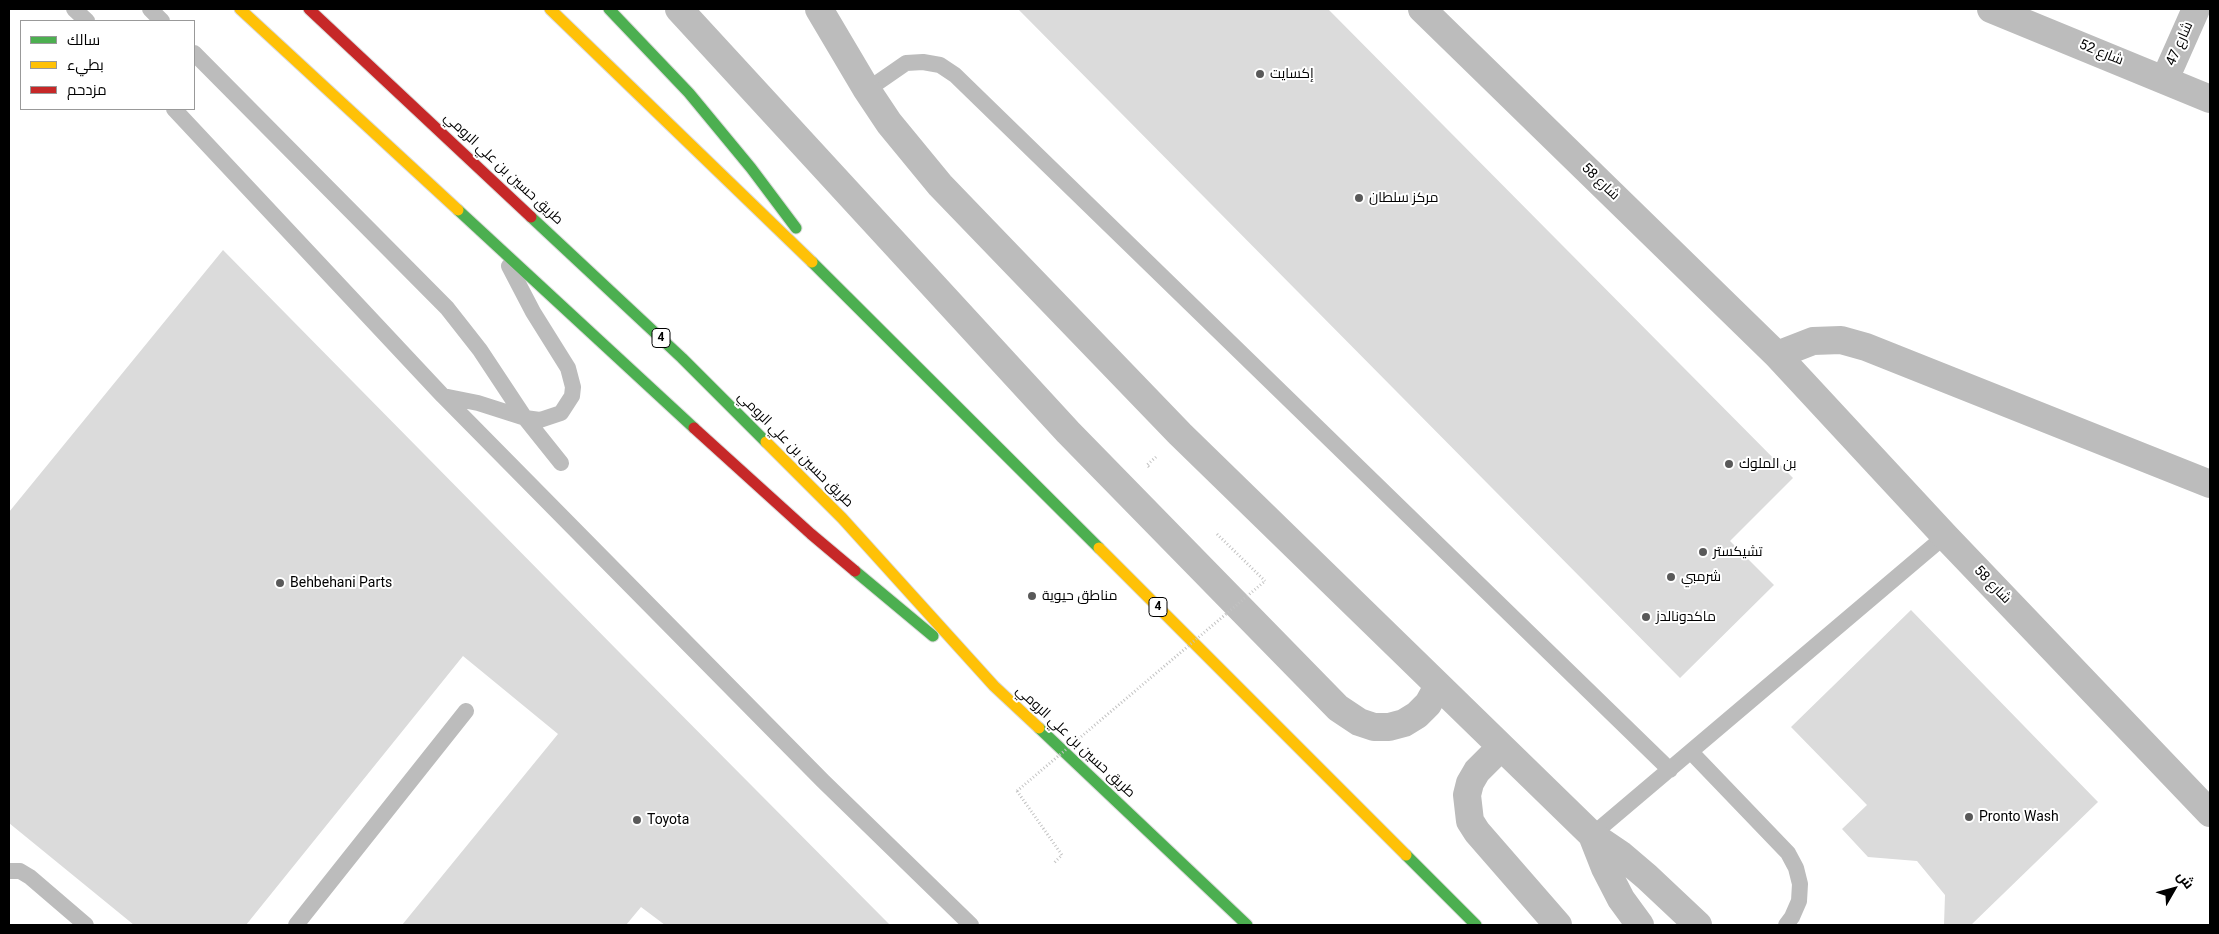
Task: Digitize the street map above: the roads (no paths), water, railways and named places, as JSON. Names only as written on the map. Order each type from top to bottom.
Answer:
[{"type":"highway","points":[[240,9],[811,534],[994,686]]},
{"type":"highway","name":"طريق حسين بن علي الرومي","points":[[309,9],[682,358],[842,518],[994,686],[1247,925]]},
{"type":"highway","name":"4","points":[[550,9],[839,288],[1476,925]]},
{"type":"highway","points":[[609,9],[689,93],[752,168],[839,288]]},
{"type":"street","points":[[679,9],[1068,432],[1338,708],[1359,722],[1374,727],[1389,727],[1404,723],[1418,715],[1428,704],[1438,686]]},
{"type":"street","points":[[820,9],[867,90],[914,155],[954,200],[1180,434],[1438,686],[1592,835],[1620,854],[1698,925]]},
{"type":"street","name":"شارع 58","points":[[1422,9],[1777,355],[1945,536],[2210,813]]},
{"type":"street","name":"شارع 52","points":[[1991,9],[2210,99]]},
{"type":"street","name":"شارع 47","points":[[2165,79],[2196,9]]},
{"type":"street","points":[[1777,355],[1813,341],[1841,340],[1866,347],[2210,484]]},
{"type":"street","points":[[1501,747],[1477,772],[1470,783],[1467,802],[1470,821],[1476,832],[1558,925]]},
{"type":"street","points":[[1592,835],[1605,868],[1621,899],[1640,925]]},
{"type":"lane","points":[[74,9],[86,20]]},
{"type":"lane","points":[[150,9],[161,20]]},
{"type":"lane","points":[[195,54],[442,302],[480,350],[525,418],[562,463]]},
{"type":"lane","points":[[867,90],[906,63],[923,62],[940,66],[954,75],[1670,770]]},
{"type":"lane","points":[[175,110],[443,396],[823,781],[971,925]]},
{"type":"lane","points":[[443,396],[478,403],[525,418],[547,419],[561,413],[572,396],[573,387],[568,368],[529,305],[502,250]]},
{"type":"lane","points":[[1592,835],[1945,536]]},
{"type":"lane","points":[[296,925],[466,711]]},
{"type":"lane","points":[[1691,752],[1788,853],[1796,868],[1800,884],[1799,901],[1786,925]]},
{"type":"lane","points":[[9,870],[20,871],[30,877],[86,925]]},
{"type":"place","name":"إكسايت","points":[[1260,74]]},
{"type":"place","name":"مركز سلطان","points":[[1359,198]]},
{"type":"place","name":"بن الملوك","points":[[1729,464]]},
{"type":"place","name":"تشيكستر","points":[[1703,552]]},
{"type":"place","name":"شرمبي","points":[[1671,577]]},
{"type":"place","name":"Behbehani Parts","points":[[280,583]]},
{"type":"place","name":"مناطق حيوية","points":[[1032,596]]},
{"type":"place","name":"ماكدونالدز","points":[[1646,617]]},
{"type":"place","name":"Pronto Wash","points":[[1969,817]]},
{"type":"place","name":"Toyota","points":[[637,820]]}]
